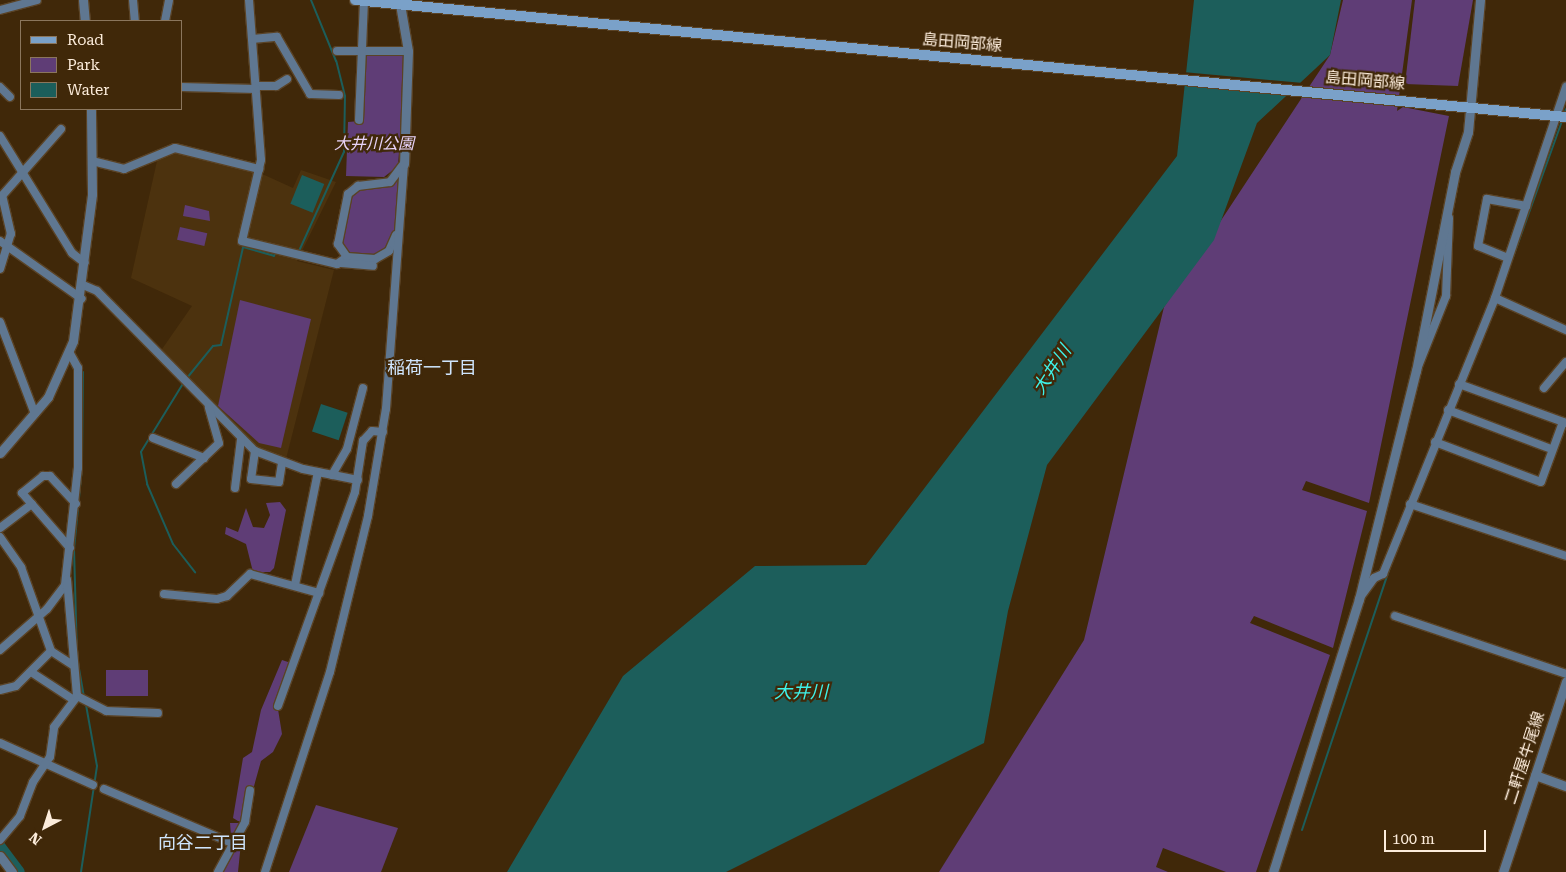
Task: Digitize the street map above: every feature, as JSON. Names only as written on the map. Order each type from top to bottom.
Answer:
[{"type":"main road","name":"島田岡部線","points":[[360,0],[400,2],[1566,117]]},
{"type":"street","points":[[0,10],[36,0]]},
{"type":"street","points":[[83,0],[85,20]]},
{"type":"street","points":[[133,0],[135,20]]},
{"type":"street","points":[[165,20],[168,0]]},
{"type":"street","points":[[249,0],[256,88],[259,168],[242,241],[341,263],[373,266]]},
{"type":"street","points":[[359,120],[362,52],[360,0]]},
{"type":"street","points":[[1273,872],[1358,599],[1416,371],[1449,218],[1467,106],[1480,0]]},
{"type":"street","points":[[266,872],[330,672],[383,432],[397,279],[404,164],[408,51],[400,2]]},
{"type":"street","points":[[252,39],[277,37],[310,94],[339,95]]},
{"type":"street","points":[[337,51],[408,51]]},
{"type":"street","points":[[182,87],[256,88],[276,86],[287,80]]},
{"type":"street","points":[[0,87],[10,97]]},
{"type":"street","points":[[1358,599],[1374,578],[1383,574],[1494,298],[1566,87]]},
{"type":"street","points":[[0,453],[35,414],[56,384],[69,352],[82,298],[92,162],[91,110]]},
{"type":"street","points":[[0,269],[9,246],[10,222],[1,197],[61,129]]},
{"type":"street","points":[[0,136],[72,253],[85,263]]},
{"type":"street","points":[[92,162],[124,170],[175,148],[259,168]]},
{"type":"street","points":[[347,257],[337,238],[348,194],[358,186],[390,182],[404,164]]},
{"type":"street","points":[[341,263],[347,257],[383,256],[394,244],[402,198]]},
{"type":"street","points":[[1508,258],[1478,246],[1487,199],[1526,206]]},
{"type":"street","points":[[1416,371],[1446,296],[1449,218]]},
{"type":"street","points":[[0,241],[82,298]]},
{"type":"street","points":[[383,256],[394,267],[397,279]]},
{"type":"street","points":[[83,285],[98,292],[180,378],[255,451],[282,462],[358,480]]},
{"type":"street","points":[[1494,298],[1566,330]]},
{"type":"street","points":[[0,322],[35,414]]},
{"type":"street","points":[[69,352],[78,368],[76,504],[67,577],[74,666],[80,699]]},
{"type":"street","points":[[1544,388],[1566,362]]},
{"type":"street","points":[[1435,442],[1541,482],[1551,449],[1565,422],[1459,384]]},
{"type":"street","points":[[332,475],[347,449],[363,388]]},
{"type":"street","points":[[176,484],[219,443],[209,407]]},
{"type":"street","points":[[1448,410],[1551,449]]},
{"type":"street","points":[[278,706],[358,480],[363,441],[372,431],[383,432]]},
{"type":"street","points":[[153,438],[204,458]]},
{"type":"street","points":[[235,488],[241,439]]},
{"type":"street","points":[[255,451],[250,478],[279,482],[282,462]]},
{"type":"street","points":[[294,585],[318,472]]},
{"type":"street","points":[[70,548],[22,493],[43,476],[50,476],[76,504]]},
{"type":"street","points":[[0,528],[32,504]]},
{"type":"street","points":[[1410,504],[1566,556]]},
{"type":"street","points":[[0,537],[21,567],[51,651],[74,666]]},
{"type":"street","points":[[164,594],[217,599],[227,596],[250,574],[294,585],[319,594]]},
{"type":"street","points":[[0,650],[53,603],[67,577]]},
{"type":"street","points":[[1395,616],[1566,674]]},
{"type":"street","points":[[0,690],[16,686],[51,651]]},
{"type":"street","points":[[31,672],[106,711],[158,714]]},
{"type":"street","name":"二軒屋牛尾線","points":[[1503,872],[1566,682]]},
{"type":"street","points":[[0,840],[16,824],[32,782],[46,765],[54,727],[80,699]]},
{"type":"street","points":[[0,742],[46,765],[93,785]]},
{"type":"street","points":[[1535,775],[1566,786]]},
{"type":"street","points":[[104,790],[234,844]]},
{"type":"street","points":[[218,872],[245,822],[250,790]]},
{"type":"street","points":[[0,856],[12,872]]},
{"type":"shaded area","points":[[177,153],[251,169],[293,188],[301,170],[336,182],[297,261],[334,270],[286,459],[256,447],[160,352],[192,306],[131,278],[157,161]]},
{"type":"green space","points":[[1343,0],[1412,0],[1397,111],[1403,107],[1449,116],[1369,503],[1306,481],[1302,490],[1367,511],[1333,648],[1254,616],[1250,623],[1330,655],[1256,872],[1226,872],[1163,848],[1156,867],[1168,872],[939,872],[1084,640],[1164,307],[1330,55]]},
{"type":"green space","points":[[1415,0],[1473,0],[1458,86],[1405,84]]},
{"type":"green space","name":"大井川公園","points":[[406,53],[398,166],[384,177],[346,176],[348,122],[360,121],[364,54]]},
{"type":"green space","points":[[400,178],[394,234],[387,249],[373,257],[348,254],[341,239],[350,197],[357,190],[392,186]]},
{"type":"green space","points":[[185,205],[209,211],[210,221],[183,216]]},
{"type":"green space","points":[[180,227],[207,233],[204,246],[177,240]]},
{"type":"green space","points":[[240,300],[311,319],[281,448],[259,443],[218,406]]},
{"type":"green space","points":[[280,502],[286,510],[274,568],[270,572],[253,572],[246,544],[225,534],[226,527],[238,532],[246,508],[253,527],[264,528],[270,515],[266,503]]},
{"type":"green space","points":[[282,660],[291,663],[277,703],[282,734],[273,752],[261,761],[244,822],[238,821],[233,818],[243,758],[252,752],[261,710]]},
{"type":"green space","points":[[106,670],[148,670],[148,696],[106,696]]},
{"type":"green space","points":[[316,805],[398,828],[381,872],[289,872]]},
{"type":"green space","points":[[230,823],[238,823],[242,833],[238,872],[223,872],[232,849]]},
{"type":"water","name":"大井川","points":[[1194,0],[1341,0],[1330,55],[1257,123],[1214,240],[1047,465],[1008,611],[984,743],[726,872],[507,872],[623,676],[755,566],[866,565],[1177,156]]},
{"type":"water","points":[[302,175],[324,184],[313,213],[290,204]]},
{"type":"water","points":[[321,404],[348,413],[339,440],[312,432]]},
{"type":"pier","points":[[1183,72],[1303,83],[1292,94],[1182,83]]},
{"type":"waterway","points":[[277,247],[299,251],[344,152],[345,96],[336,61],[311,0]]},
{"type":"waterway","points":[[1564,114],[1566,109]]},
{"type":"waterway","points":[[1512,260],[1562,121]]},
{"type":"waterway","points":[[187,378],[213,346],[221,345],[243,247],[274,256],[276,251]]},
{"type":"waterway","points":[[82,463],[83,372]]},
{"type":"waterway","points":[[184,382],[141,452],[147,484],[173,544],[195,572]]},
{"type":"waterway","points":[[77,656],[74,549],[82,468]]},
{"type":"waterway","points":[[1302,830],[1390,567]]},
{"type":"waterway","points":[[78,663],[84,697]]},
{"type":"waterway","points":[[81,872],[97,766],[86,705]]},
{"type":"waterway","points":[[0,847],[19,872]]},
{"type":"district","name":"稲荷一丁目","points":[[432,368]]},
{"type":"district","name":"向谷二丁目","points":[[203,843]]}]
